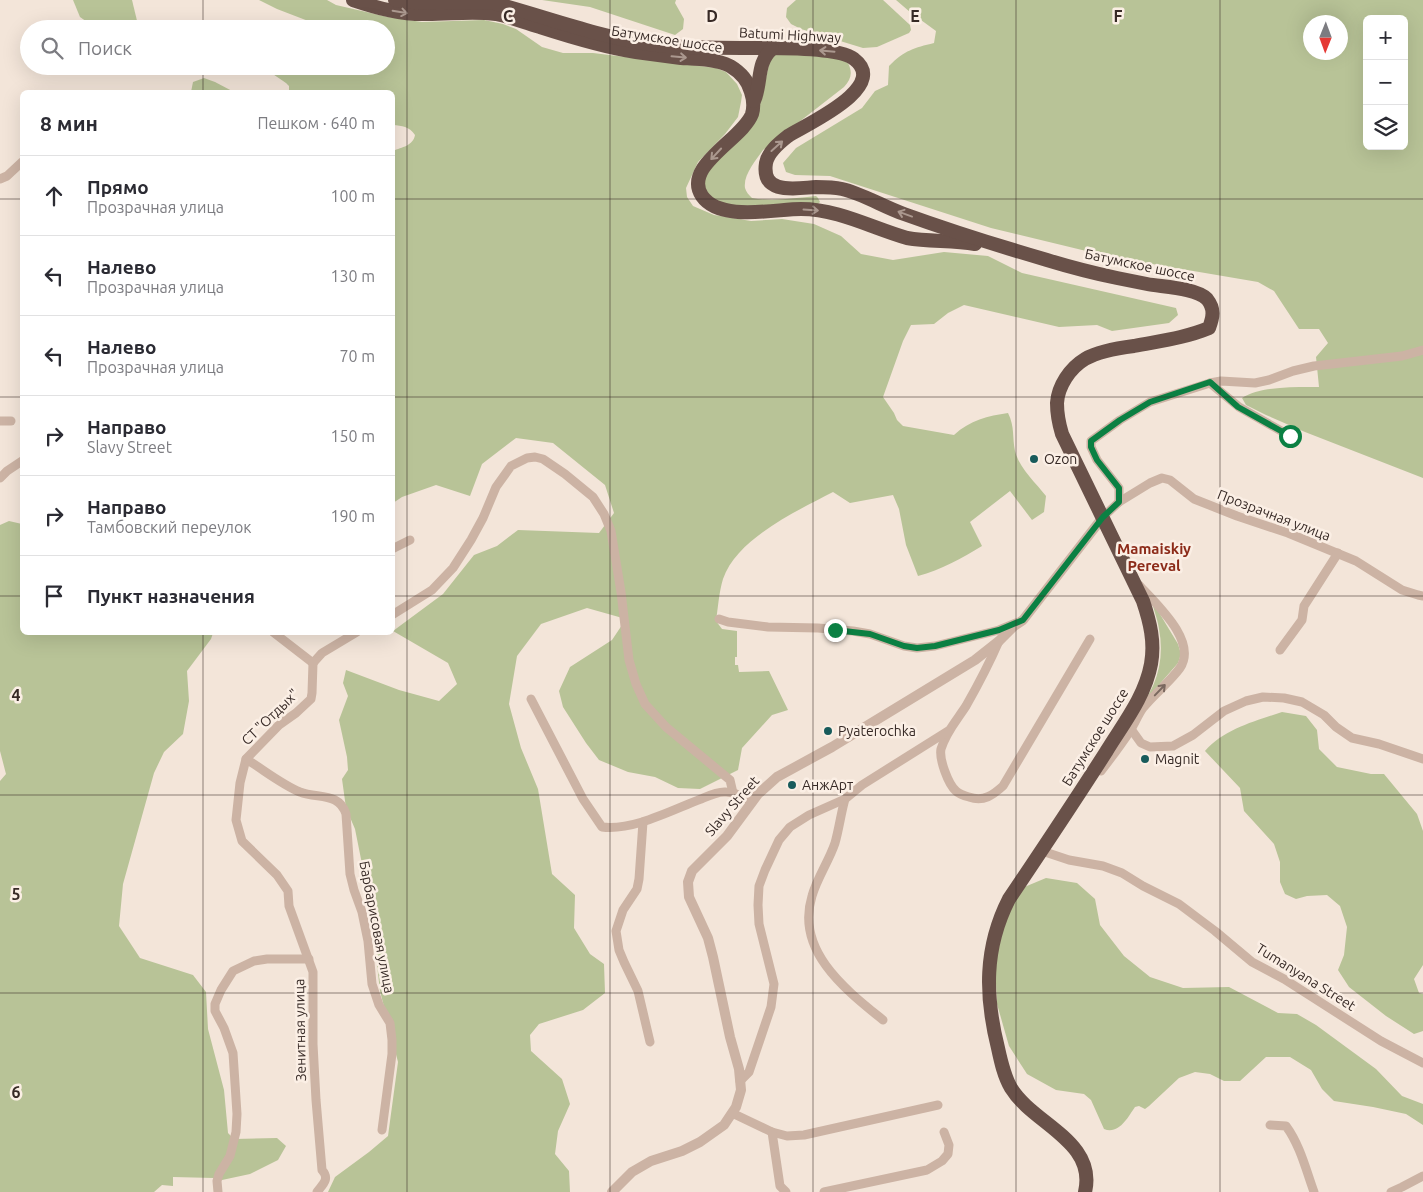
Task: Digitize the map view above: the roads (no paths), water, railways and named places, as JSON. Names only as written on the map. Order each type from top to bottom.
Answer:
[{"type":"highway","name":"Батумское шоссе","points":[[353,0],[379,8],[412,14],[463,12],[499,15],[576,38],[633,52],[710,60],[729,66],[746,80],[750,88],[753,104],[752,114],[746,124],[719,150],[701,171],[698,180],[698,188],[703,197],[711,204],[724,210],[816,210],[830,212],[894,234],[918,240],[960,241],[1034,256],[1116,278],[1189,290],[1205,297],[1213,309],[1213,318],[1209,328],[1193,334],[1115,349],[1085,359],[1074,368],[1062,384],[1057,404],[1058,420],[1062,434],[1143,601],[1153,642],[1151,663],[1146,682],[1138,700],[1042,851],[1009,899],[995,935],[990,959],[989,987],[994,1030],[1004,1072],[1011,1088],[1022,1102],[1072,1144],[1082,1160],[1086,1173],[1085,1192]]},
{"type":"highway","name":"Batumi Highway","points":[[395,0],[429,4],[476,1],[494,3],[605,35],[651,44],[772,48],[843,53],[860,64],[863,78],[859,87],[851,96],[786,137],[772,150],[768,155],[765,165],[768,179],[776,186],[784,189],[819,187],[845,190],[892,209],[1034,256]]},
{"type":"highway","points":[[753,104],[757,94],[760,69],[765,54],[772,48]]},
{"type":"highway","points":[[918,240],[928,233],[927,221]]},
{"type":"street","points":[[0,179],[7,176],[20,164]]},
{"type":"street","points":[[1119,502],[1119,488],[1097,460],[1091,447],[1091,441],[1120,420],[1150,402],[1210,382],[1255,383],[1314,366],[1402,356],[1423,350]]},
{"type":"street","points":[[1210,382],[1238,407],[1290,436]]},
{"type":"street","points":[[0,422],[11,421]]},
{"type":"street","points":[[395,613],[432,590],[453,568],[483,518],[496,487],[512,466],[527,458],[535,457],[542,459],[565,474],[593,498],[604,514],[611,531],[629,660],[636,684],[645,704],[666,727],[730,780],[733,792]]},
{"type":"street","points":[[0,478],[20,462]]},
{"type":"street","name":"Прозрачная улица","points":[[1103,517],[1119,502],[1162,478],[1170,480],[1194,499],[1237,516],[1288,532],[1338,553],[1356,561],[1402,590],[1423,596]]},
{"type":"street","name":"Slavy Street","points":[[612,1192],[632,1172],[651,1161],[682,1151],[700,1142],[724,1125],[736,1107],[741,1090],[739,1068],[730,1037],[708,938],[691,902],[688,886],[692,871],[727,836],[751,801],[765,786],[777,777],[904,704],[975,660],[999,641],[1023,620],[1103,517]]},
{"type":"street","points":[[395,548],[410,540]]},
{"type":"street","points":[[1280,650],[1302,620],[1304,606],[1338,553]]},
{"type":"street","points":[[1082,789],[1086,790],[1089,788],[1131,729],[1144,707],[1183,662],[1185,651],[1175,628],[1164,612],[1131,576]]},
{"type":"street","points":[[720,619],[768,628],[818,628],[862,632],[904,646],[917,648],[935,646],[999,630],[1023,620]]},
{"type":"street","points":[[277,635],[313,662],[322,653],[351,635]]},
{"type":"street","points":[[999,641],[990,662],[964,708],[948,730],[941,751],[947,780],[956,791],[971,798],[984,799],[994,794],[1003,786],[1090,639]]},
{"type":"street","name":"СТ \"Отдых\"","points":[[246,759],[279,725],[296,713],[310,699],[312,693],[313,662]]},
{"type":"street","points":[[1131,729],[1141,743],[1150,747],[1173,746],[1193,736],[1224,711],[1246,701],[1263,697],[1284,698],[1302,702],[1324,715],[1336,727],[1352,738],[1379,744],[1423,759]]},
{"type":"street","points":[[531,699],[584,799],[602,827],[608,828],[643,822],[724,791],[733,792],[751,801]]},
{"type":"street","points":[[740,1081],[749,1072],[771,1007],[774,984],[759,924],[758,904],[759,886],[764,870],[779,840],[790,827],[808,815],[845,799],[862,785],[948,730]]},
{"type":"street","name":"Зенитная улица","points":[[246,759],[240,783],[236,820],[242,841],[277,874],[288,891],[289,906],[313,972],[313,1044],[316,1100],[322,1170],[325,1173],[326,1180],[317,1192]]},
{"type":"street","name":"Барбарисовая улица","points":[[246,759],[286,785],[301,792],[339,801],[346,814],[350,874],[362,912],[368,941],[372,984],[379,1005],[390,1023],[392,1040],[392,1054],[382,1130]]},
{"type":"street","points":[[845,799],[834,844],[812,896],[809,926],[814,944],[825,965],[849,992],[882,1020]]},
{"type":"street","points":[[643,822],[637,889],[623,910],[616,931],[619,950],[638,991],[650,1042]]},
{"type":"street","name":"Tumanyana Street","points":[[1042,851],[1069,860],[1103,866],[1122,873],[1179,904],[1252,962],[1284,978],[1381,1041],[1423,1063]]},
{"type":"street","points":[[218,1192],[217,1181],[219,1174],[230,1156],[236,1132],[236,1114],[233,1053],[224,1028],[215,1011],[215,1004],[232,971],[254,961],[266,959],[309,959]]},
{"type":"street","points":[[732,1112],[772,1132],[787,1136],[804,1135],[938,1105]]},
{"type":"street","points":[[1270,1125],[1286,1126],[1289,1130],[1302,1158],[1314,1192]]},
{"type":"street","points":[[772,1132],[780,1186],[786,1192]]},
{"type":"street","points":[[824,1192],[927,1170],[942,1161],[948,1154],[949,1145],[944,1132]]},
{"type":"street","points":[[1391,1192],[1423,1176]]},
{"type":"place","name":"Ozon","points":[[1034,459]]},
{"type":"place","name":"Pyaterochka","points":[[828,731]]},
{"type":"place","name":"Magnit","points":[[1145,759]]},
{"type":"place","name":"АнжАрт","points":[[792,785]]},
{"type":"district","name":"Mamaiskiy Pereval","points":[[1154,556]]}]
